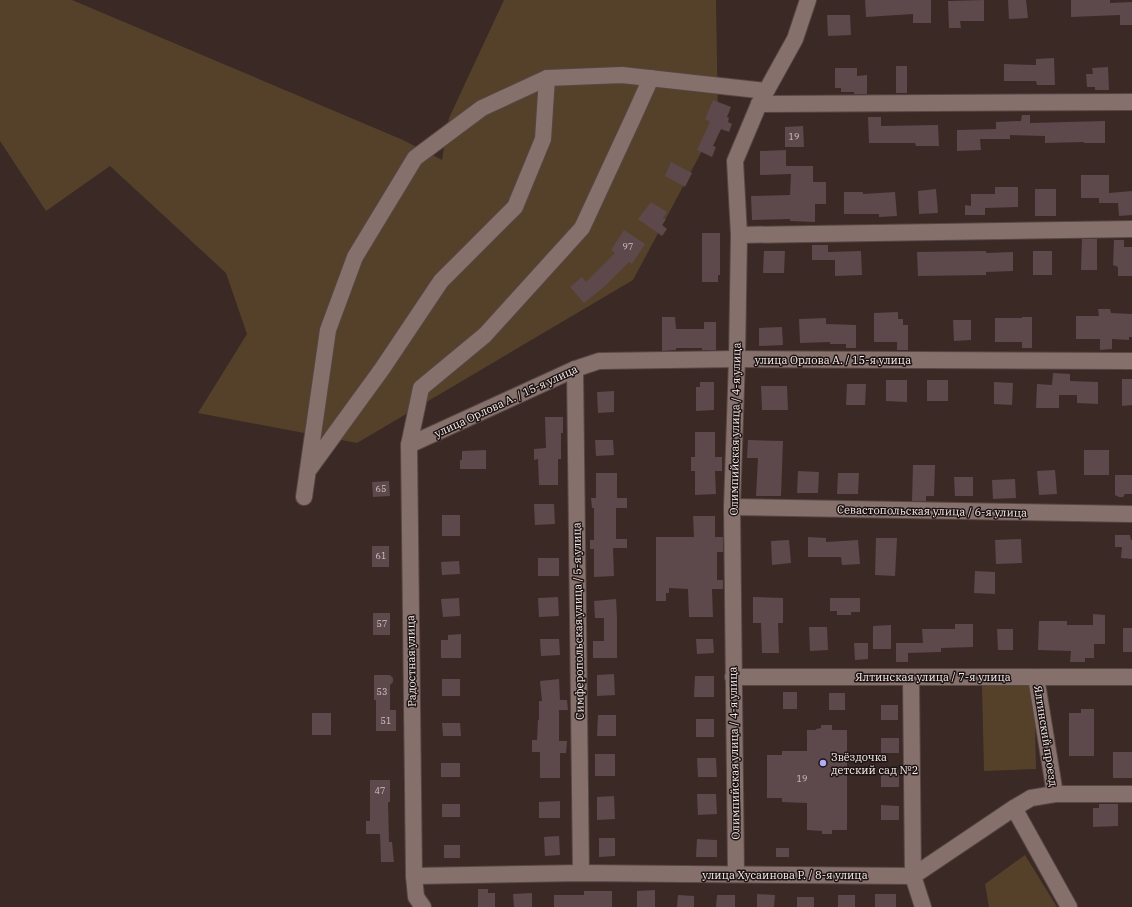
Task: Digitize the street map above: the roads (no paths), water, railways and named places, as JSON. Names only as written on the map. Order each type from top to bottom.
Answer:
[{"type":"street","name":"Олимпийская улица / 4-я улица","points":[[736,874],[732,508],[739,235],[735,161],[763,97],[795,39],[808,0]]},
{"type":"street","points":[[304,497],[328,330],[355,257],[415,158],[482,108],[546,78],[622,74],[763,97],[1132,102]]},
{"type":"street","points":[[308,471],[382,369],[441,281],[515,207],[543,139],[546,78]]},
{"type":"street","name":"Радостная улица","points":[[423,907],[416,897],[414,876],[409,446],[421,388],[485,335],[582,228],[651,78]]},
{"type":"street","points":[[739,235],[1132,229]]},
{"type":"street","name":"улица Орлова А. / 15-я улица","points":[[409,446],[575,368],[599,360],[737,359],[1132,361]]},
{"type":"street","name":"Симферопольская улица / 5-я улица","points":[[575,368],[581,873]]},
{"type":"street","name":"Севастопольская улица / 6-я улица","points":[[732,508],[1132,514]]},
{"type":"street","name":"Ялтинская улица / 7-я улица","points":[[734,677],[1132,677]]},
{"type":"street","points":[[911,677],[913,876],[923,907]]},
{"type":"street","name":"Ялтинский проезд","points":[[1036,677],[1055,794]]},
{"type":"street","points":[[913,876],[1031,798],[1055,794],[1132,794]]},
{"type":"street","points":[[1014,808],[1069,907]]},
{"type":"street","name":"улица Хусаинова Р. / 8-я улица","points":[[414,876],[581,873],[913,876]]},
{"type":"place","name":"Звёздочка детский сад №2","points":[[823,763]]}]
